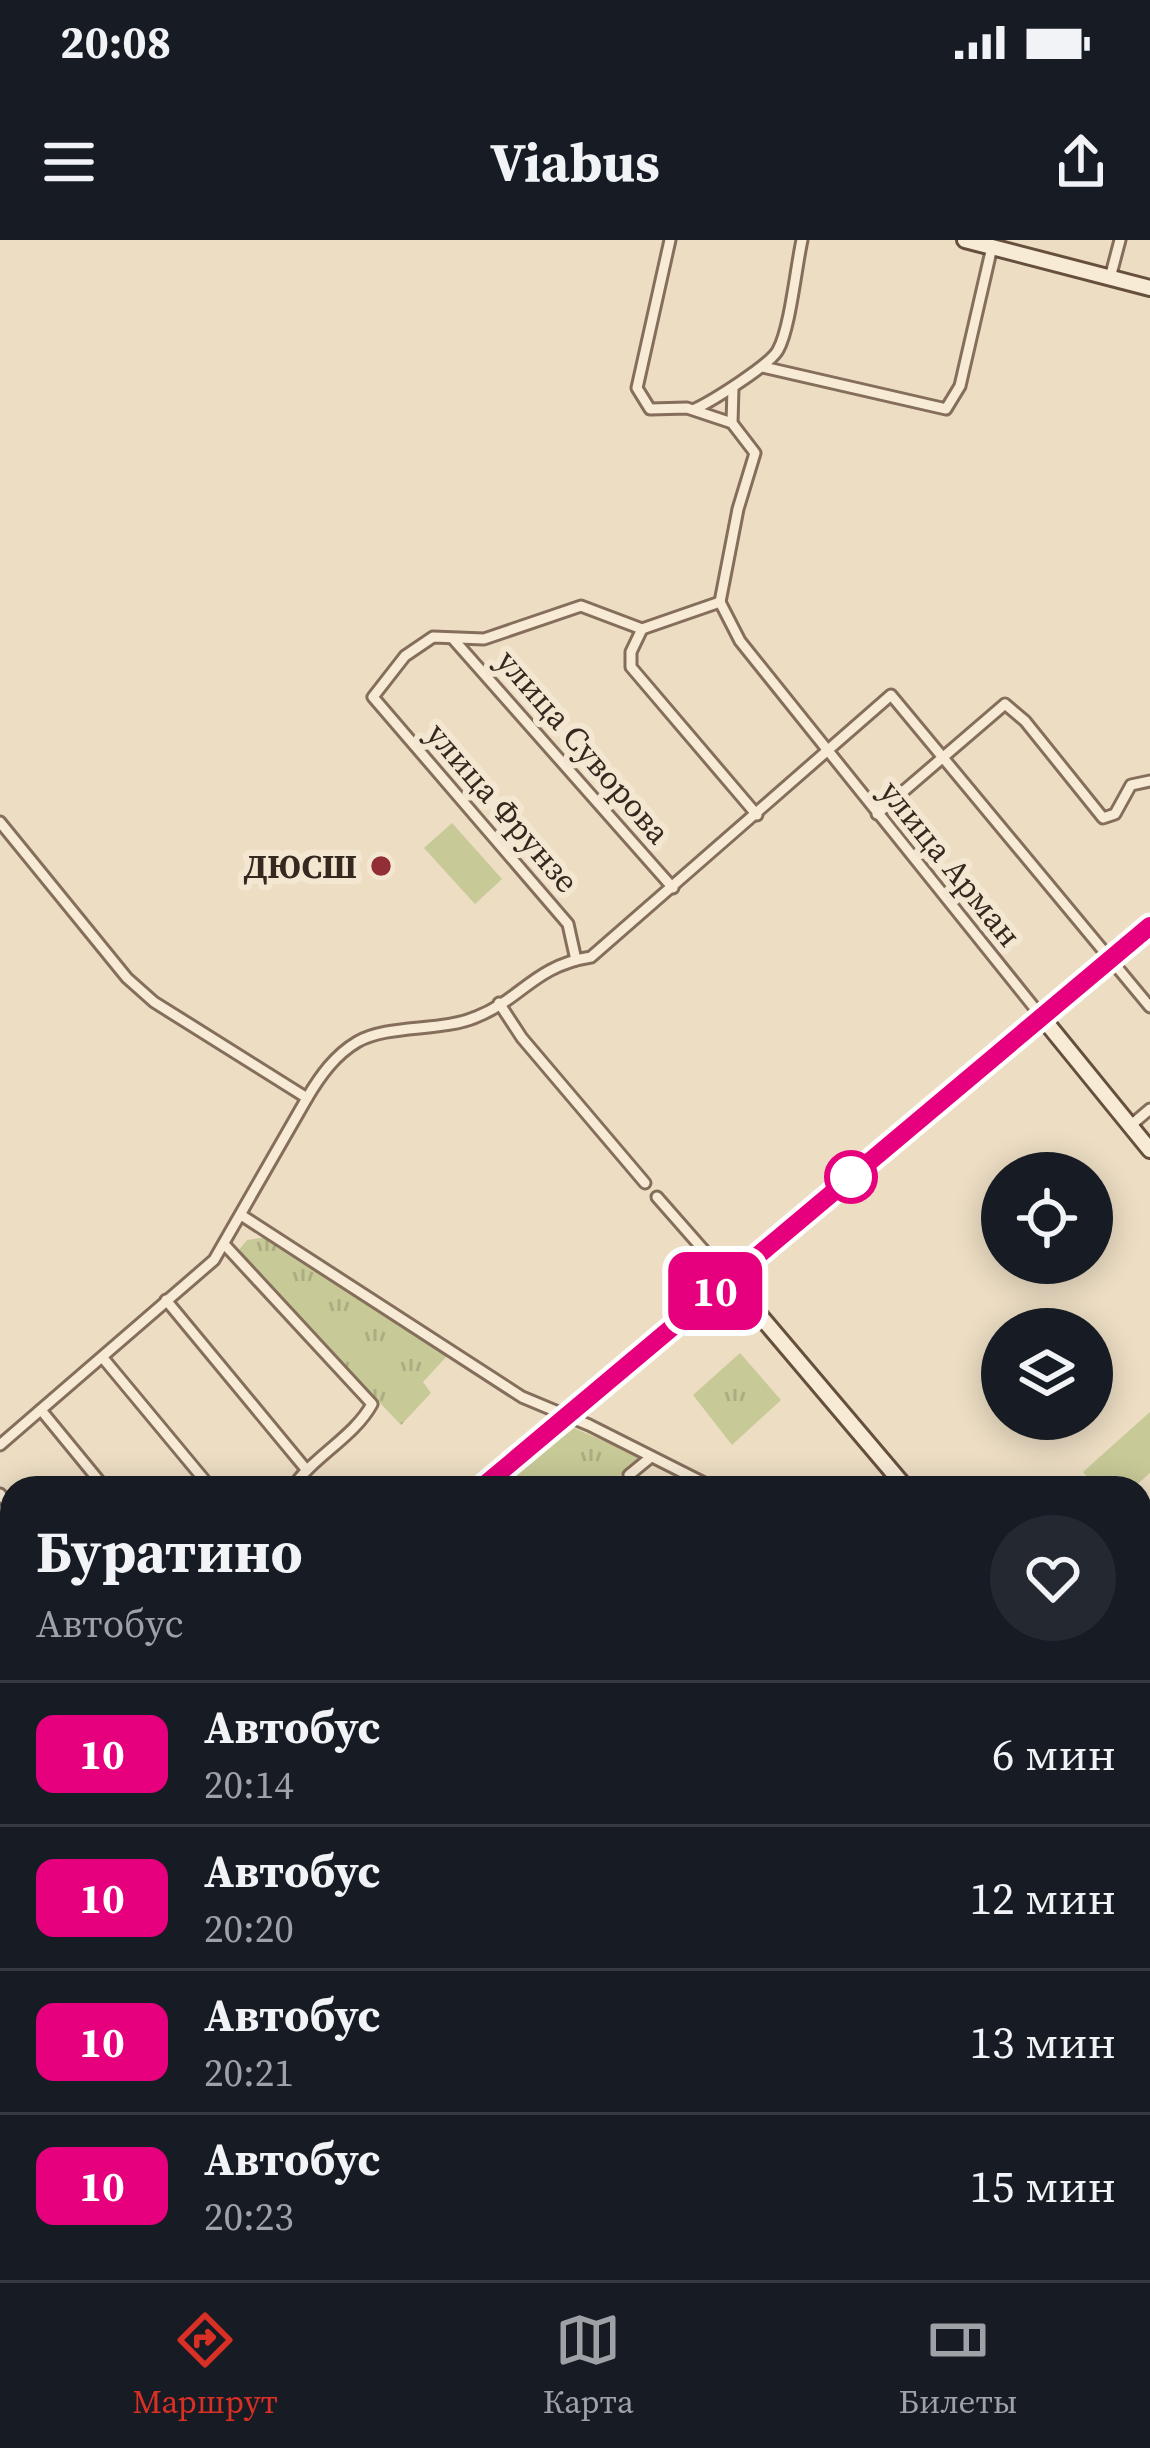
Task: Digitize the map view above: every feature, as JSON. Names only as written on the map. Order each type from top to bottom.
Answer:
[{"type":"main road","points":[[965,240],[1150,287]]},
{"type":"main road","points":[[496,1476],[1150,926]]},
{"type":"main road","name":"улица Арман","points":[[1041,1016],[1150,1150]]},
{"type":"main road","points":[[729,1279],[896,1476]]},
{"type":"street","points":[[454,640],[484,639],[581,606],[642,629],[720,602],[738,509],[755,453],[732,423],[694,410],[650,409],[637,388],[670,240]]},
{"type":"street","points":[[694,410],[764,367],[779,349],[802,240]]},
{"type":"street","points":[[1109,278],[1120,240]]},
{"type":"street","points":[[764,367],[946,410],[961,386],[992,247]]},
{"type":"street","points":[[732,423],[733,388]]},
{"type":"street","name":"улица Арман","points":[[720,602],[740,641],[1041,1016]]},
{"type":"street","points":[[642,629],[631,652],[631,667],[757,815]]},
{"type":"street","name":"улица Фрунзе","points":[[454,640],[433,637],[405,656],[373,697],[568,924],[576,959]]},
{"type":"street","name":"улица Суворова","points":[[454,640],[673,888]]},
{"type":"street","points":[[0,1445],[214,1261],[325,1070],[357,1042],[476,1018],[540,973],[591,957],[891,695],[1150,1007]]},
{"type":"street","points":[[877,814],[1004,704],[1024,721],[1102,818],[1115,814],[1131,785],[1150,781]]},
{"type":"street","points":[[0,822],[140,990],[307,1098]]},
{"type":"street","points":[[499,1004],[522,1038],[645,1183]]},
{"type":"street","points":[[1130,1126],[1150,1109]]},
{"type":"street","points":[[657,1197],[729,1279]]},
{"type":"street","points":[[241,1215],[522,1397],[690,1476]]},
{"type":"street","points":[[224,1244],[372,1404],[300,1476]]},
{"type":"street","points":[[166,1300],[305,1468]]},
{"type":"street","points":[[103,1358],[201,1476]]},
{"type":"street","points":[[41,1410],[96,1476]]},
{"type":"street","points":[[629,1476],[652,1457]]},
{"type":"green space","points":[[452,823],[502,879],[475,904],[424,848]]},
{"type":"green space","points":[[268,1237],[447,1356],[423,1382],[431,1393],[401,1425],[237,1252],[247,1240]]},
{"type":"green space","points":[[740,1353],[781,1400],[732,1445],[693,1395]]},
{"type":"green space","points":[[1150,1412],[1150,1473],[1086,1476],[1083,1472]]},
{"type":"green space","points":[[574,1428],[636,1455],[638,1461],[619,1476],[515,1476]]},
{"type":"bus line","name":"10","points":[[496,1476],[1150,926]]},
{"type":"place","name":"ДЮСШ","points":[[381,866]]}]
